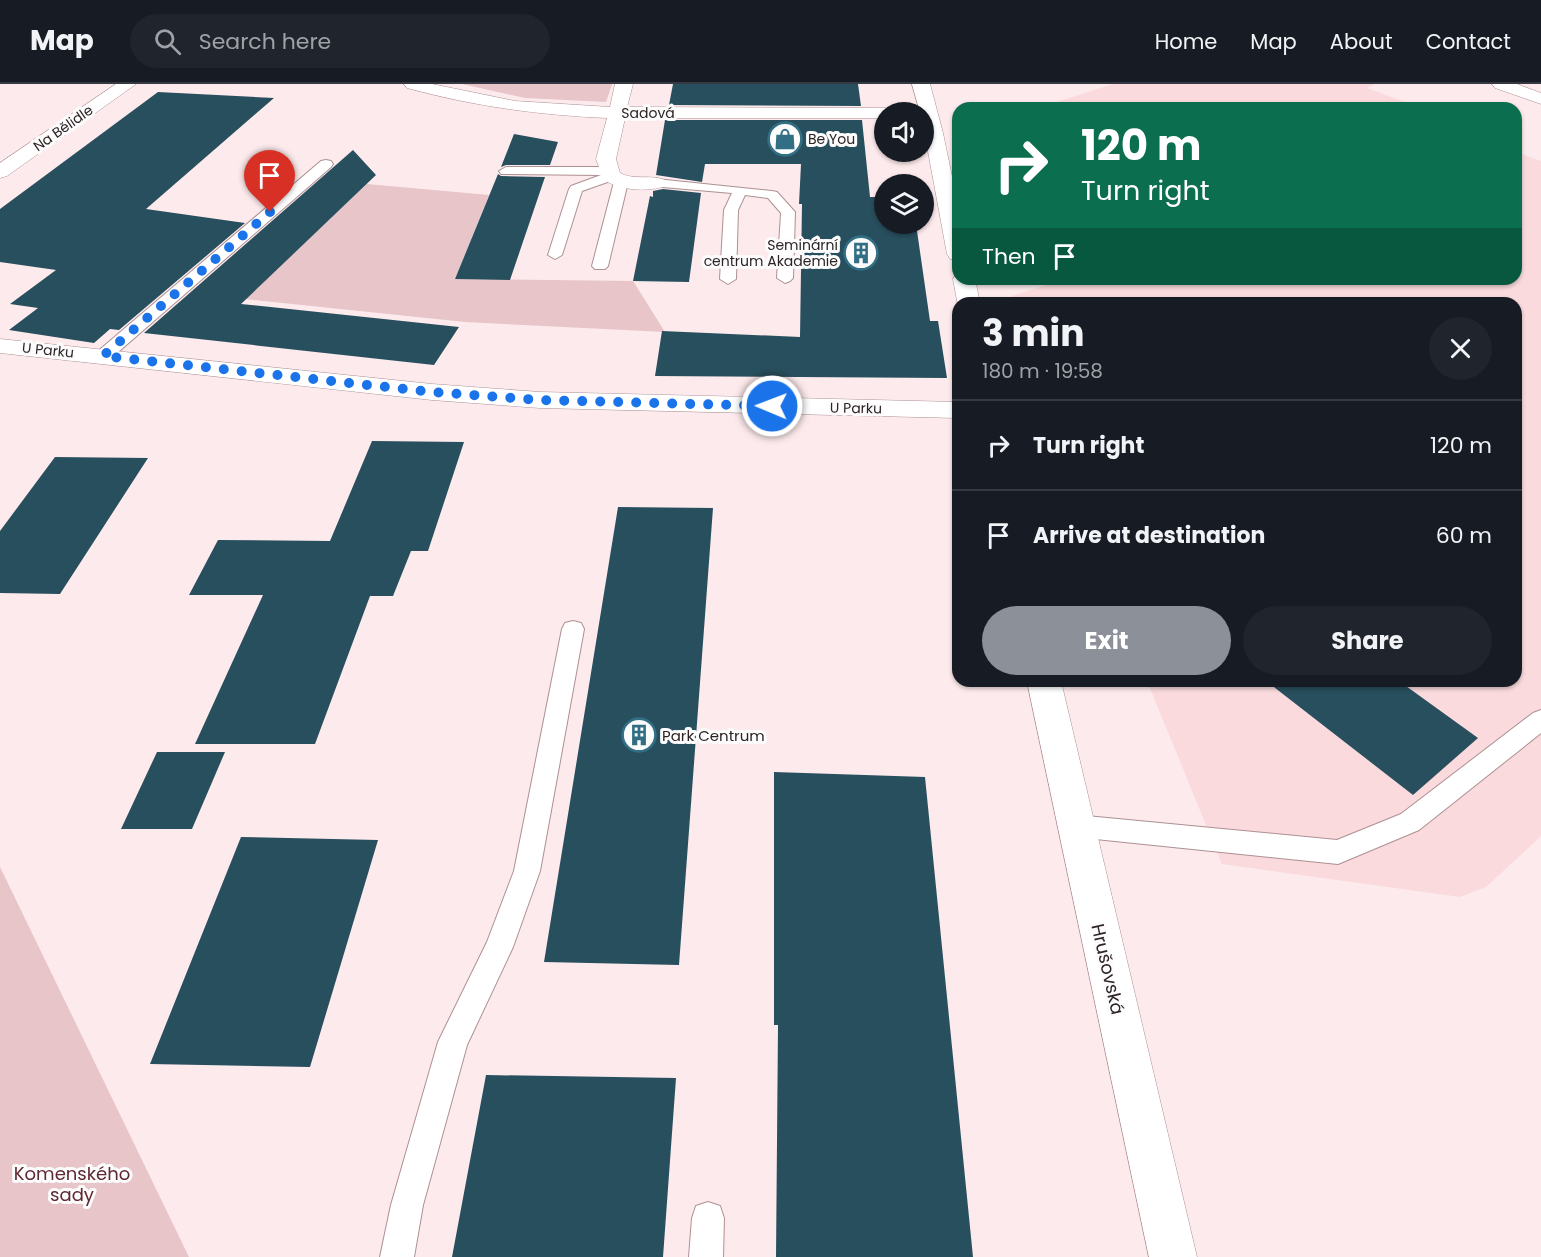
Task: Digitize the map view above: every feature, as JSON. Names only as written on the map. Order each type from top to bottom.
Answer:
[{"type":"street","name":"Na Bělidle","points":[[0,172],[127,84]]},
{"type":"street","name":"Sadová","points":[[413,84],[445,94],[496,105],[530,109],[616,113],[874,113]]},
{"type":"street","points":[[624,84],[606,159],[614,176],[656,183]]},
{"type":"street","points":[[921,84],[923,102]]},
{"type":"street","points":[[1501,84],[1541,99]]},
{"type":"street","points":[[750,113],[752,94]]},
{"type":"street","points":[[934,133],[952,224]]},
{"type":"street","name":"U Parku","points":[[0,346],[432,392],[540,400],[952,410]]},
{"type":"street","name":"Hrušovská","points":[[1045,687],[1173,1257]]},
{"type":"lane","points":[[103,356],[326,164]]},
{"type":"lane","points":[[506,171],[614,176]]},
{"type":"lane","points":[[555,255],[576,189],[614,176]]},
{"type":"lane","points":[[600,266],[614,176]]},
{"type":"lane","points":[[656,183],[772,195],[788,212],[785,278]]},
{"type":"lane","points":[[728,279],[731,210],[741,190]]},
{"type":"lane","points":[[397,1257],[406,1205],[453,1042],[499,947],[527,871],[573,629]]},
{"type":"lane","points":[[1076,826],[1338,852],[1410,822],[1541,720]]},
{"type":"lane","points":[[706,1257],[708,1218]]},
{"type":"shaded area","points":[[1113,84],[1375,84],[1367,88],[1405,102],[1057,102]]},
{"type":"shaded area","points":[[1522,154],[1541,161],[1541,836],[1486,887],[1460,897],[1222,864],[1149,687],[1522,687],[1522,297],[1012,296],[1046,285],[1522,285]]},
{"type":"green space","points":[[462,84],[612,84],[606,102],[525,98]]},
{"type":"green space","points":[[367,184],[489,195],[455,279],[633,281],[665,332],[465,322],[245,299]]},
{"type":"green space","name":"Komenského sady","points":[[0,867],[189,1257],[0,1257]]},
{"type":"building","points":[[673,84],[858,84],[861,106],[669,105]]},
{"type":"building","points":[[158,92],[274,98],[146,209],[245,223],[119,330],[110,329],[94,343],[9,330],[38,308],[10,304],[56,270],[0,262],[0,209]]},
{"type":"building","points":[[665,120],[862,120],[870,197],[874,197],[874,234],[917,234],[930,321],[938,321],[947,378],[655,376],[662,331],[800,337],[802,204],[799,204],[801,164],[705,164],[702,182],[656,175]]},
{"type":"building","points":[[514,134],[558,142],[550,165],[501,167]]},
{"type":"building","points":[[353,150],[376,175],[241,304],[459,327],[434,365],[144,333]]},
{"type":"building","points":[[498,174],[501,176],[545,177],[510,280],[455,279]]},
{"type":"building","points":[[663,189],[701,193],[689,282],[633,281],[650,196],[653,197],[653,191]]},
{"type":"building","points":[[372,441],[464,442],[428,551],[411,551],[393,596],[370,596],[315,744],[195,744],[263,595],[189,595],[218,540],[330,541]]},
{"type":"building","points":[[55,457],[148,458],[60,594],[0,593],[0,531]]},
{"type":"building","name":"Park Centrum","points":[[618,507],[713,508],[679,965],[544,962]]},
{"type":"building","points":[[1274,687],[1407,687],[1478,738],[1413,795]]},
{"type":"building","points":[[157,752],[225,752],[192,829],[121,829]]},
{"type":"building","points":[[774,772],[925,777],[973,1257],[776,1257],[778,1025],[774,1025]]},
{"type":"building","points":[[241,837],[378,840],[310,1067],[150,1064]]},
{"type":"building","points":[[486,1075],[676,1078],[663,1257],[452,1257]]},
{"type":"place","name":"Be You","points":[[785,139]]},
{"type":"place","name":"Seminární centrum Akademie","points":[[861,253]]},
{"type":"place","name":"Park Centrum","points":[[639,735]]},
{"type":"route","points":[[270,212],[103,356],[432,392],[540,400],[772,406]]}]
